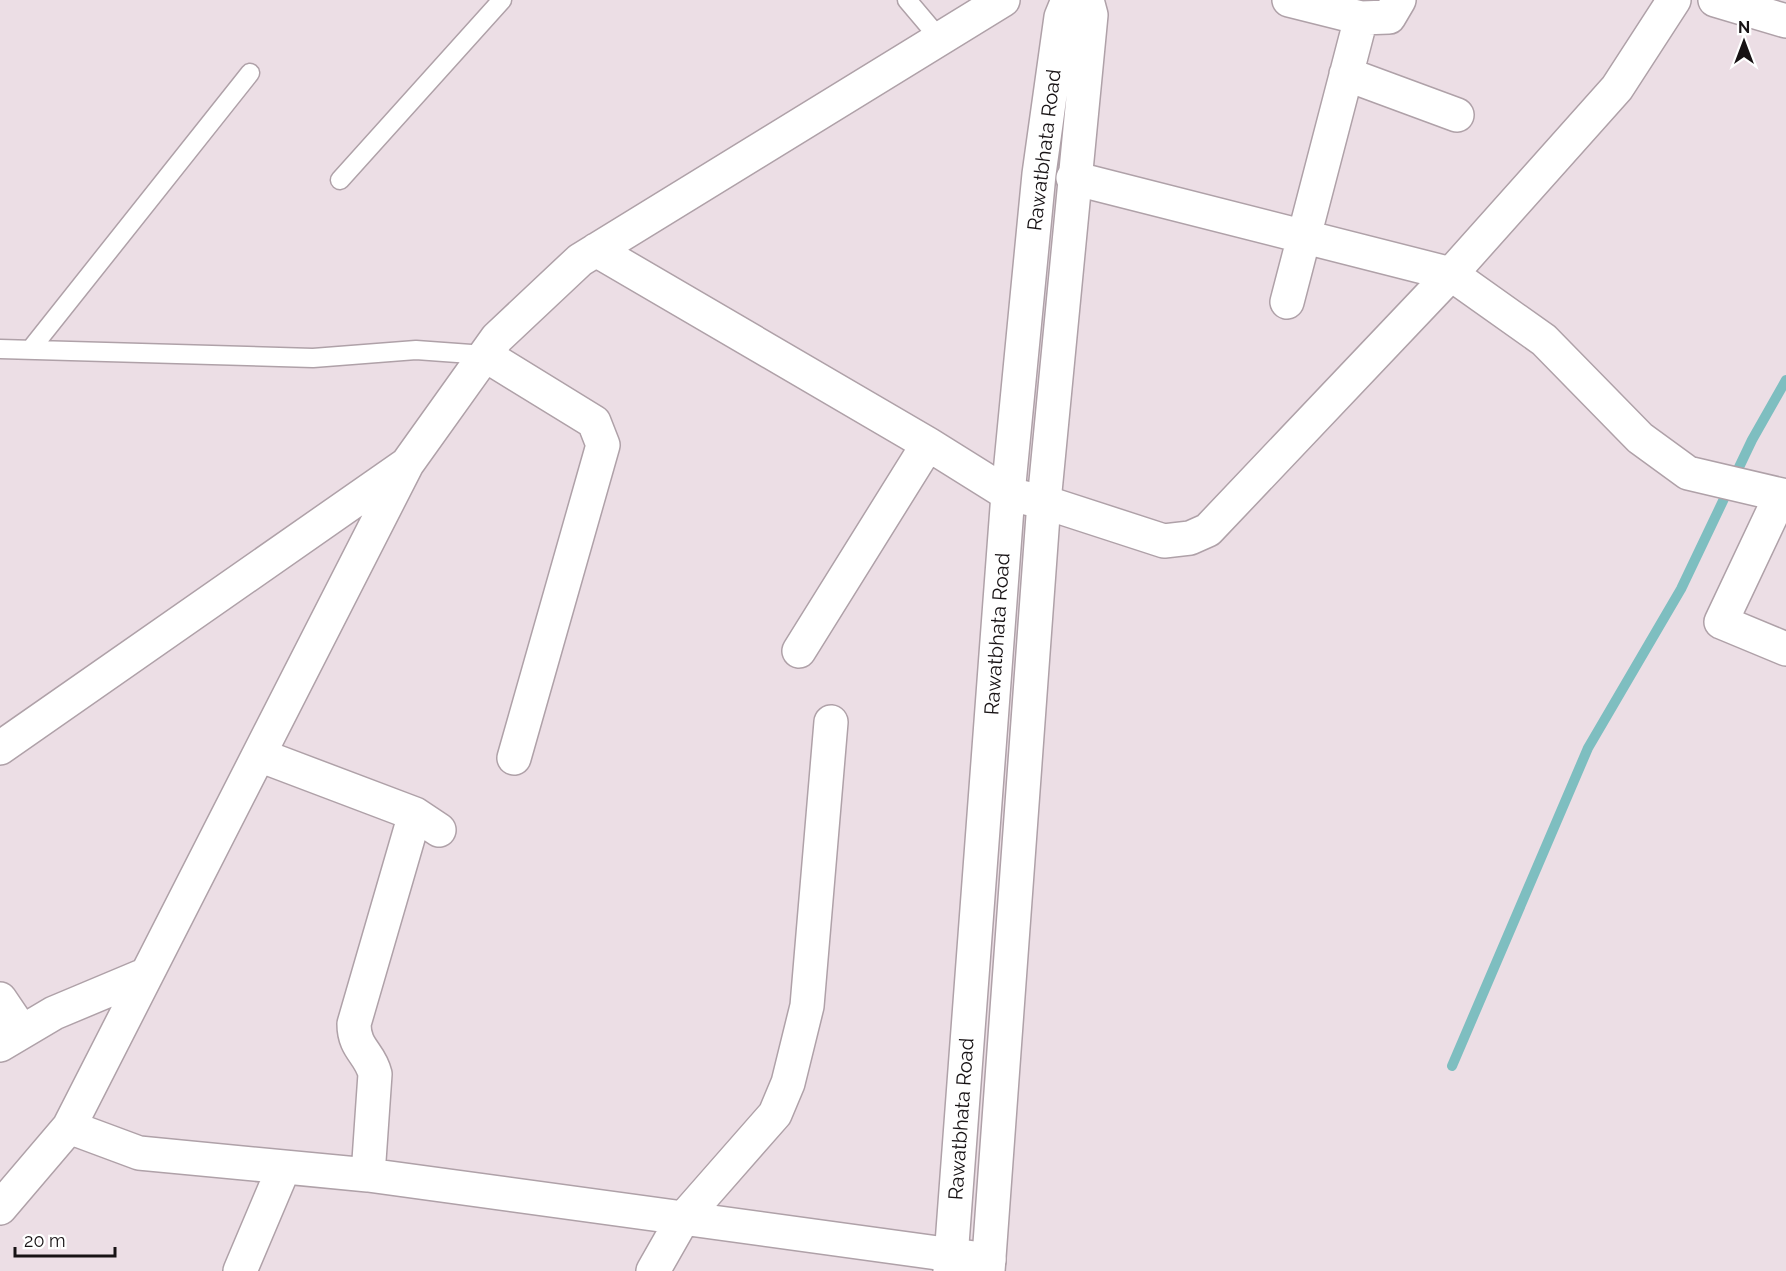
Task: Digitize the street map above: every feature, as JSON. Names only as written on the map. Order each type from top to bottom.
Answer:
[{"type":"street","points":[[0,1208],[69,1127],[407,464],[497,338],[563,276],[596,250],[1003,0]]},
{"type":"street","name":"Rawatbhata Road","points":[[950,1264],[1008,494],[1039,174],[1061,17],[1068,0]]},
{"type":"street","name":"Rawatbhata Road","points":[[989,1266],[1044,502],[1073,178],[1091,15],[1087,0]]},
{"type":"street","points":[[1289,0],[1361,18],[1389,17],[1400,0]]},
{"type":"street","points":[[596,250],[928,444],[1008,494],[1044,502],[1164,541],[1190,538],[1208,530],[1451,274],[1617,88],[1674,0]]},
{"type":"street","points":[[1716,0],[1786,21]]},
{"type":"street","points":[[1287,302],[1361,18]]},
{"type":"street","points":[[1346,74],[1457,115]]},
{"type":"street","points":[[1073,178],[1451,274],[1544,340],[1640,438],[1688,473],[1774,494],[1721,622],[1786,649]]},
{"type":"street","points":[[485,355],[594,422],[603,445],[514,758]]},
{"type":"street","points":[[799,651],[928,444]]},
{"type":"street","points":[[0,748],[407,464]]},
{"type":"street","points":[[653,1271],[682,1220],[775,1114],[788,1083],[807,1006],[831,722]]},
{"type":"street","points":[[259,754],[427,822],[354,1024],[358,1046],[373,1066],[375,1074],[369,1175]]},
{"type":"street","points":[[0,999],[11,1037],[54,1013],[147,974]]},
{"type":"street","points":[[69,1127],[139,1152],[369,1175],[682,1220],[950,1264],[989,1266]]},
{"type":"street","points":[[240,1271],[284,1167]]},
{"type":"lane","points":[[340,180],[502,0]]},
{"type":"lane","points":[[907,0],[940,39]]},
{"type":"lane","points":[[30,350],[250,73]]},
{"type":"lane","points":[[0,349],[313,358],[416,350],[485,355]]},
{"type":"waterway","points":[[1452,1066],[1588,748],[1681,589],[1752,440],[1786,380]]}]
